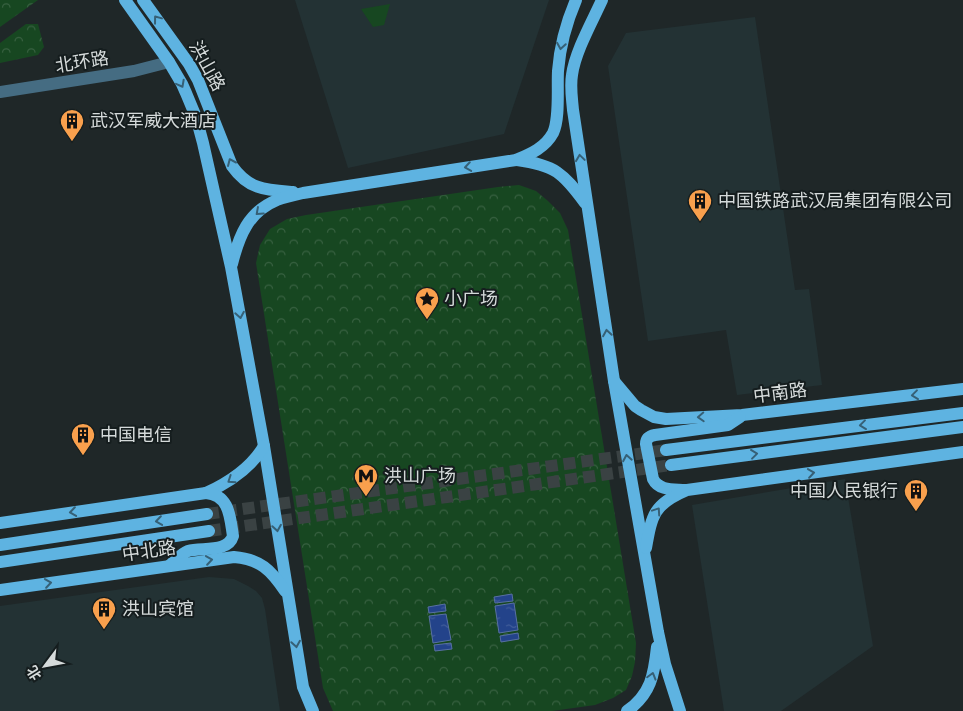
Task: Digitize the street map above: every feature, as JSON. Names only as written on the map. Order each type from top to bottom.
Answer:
[{"type":"main road","name":"洪山路","points":[[125,0],[169,62],[186,93],[196,117],[231,267],[264,446],[303,687]]},
{"type":"main road","name":"洪山路","points":[[143,0],[189,64],[198,80],[232,166],[237,173],[248,183],[262,189],[303,193]]},
{"type":"main road","points":[[231,267],[237,244],[244,228],[267,205],[278,200],[303,193],[516,160],[535,152],[548,141],[556,124],[558,70],[561,50],[564,32],[576,0]]},
{"type":"main road","points":[[602,0],[575,62],[571,88],[573,110],[614,381],[658,632],[665,664],[680,711]]},
{"type":"main road","points":[[516,160],[540,164],[555,170],[569,182],[587,205]]},
{"type":"main road","name":"中南路","points":[[614,381],[635,406],[646,414],[666,419],[742,415],[963,390]]},
{"type":"main road","points":[[666,450],[963,412]]},
{"type":"main road","points":[[742,415],[728,425],[649,436],[646,439],[646,444],[655,483],[665,488],[687,490],[963,452]]},
{"type":"main road","points":[[671,465],[963,427]]},
{"type":"main road","points":[[206,493],[222,486],[242,472],[254,461],[264,446]]},
{"type":"main road","points":[[645,558],[650,523],[654,515],[665,502],[687,490]]},
{"type":"main road","points":[[0,523],[206,493],[215,494],[222,499],[230,515],[232,539],[221,546],[186,551],[169,566]]},
{"type":"main road","name":"中北路","points":[[0,545],[207,514]]},
{"type":"main road","name":"中北路","points":[[0,562],[209,530]]},
{"type":"main road","name":"中北路","points":[[0,590],[234,557],[250,560],[267,568],[280,582],[288,596]]},
{"type":"main road","points":[[627,711],[640,700],[652,680],[658,632]]},
{"type":"main road","points":[[303,687],[305,711]]},
{"type":"main road","points":[[303,687],[313,711]]},
{"type":"street","name":"北环路","points":[[0,92],[134,72],[169,62]]},
{"type":"shaded area","points":[[295,0],[549,0],[504,134],[348,168]]},
{"type":"shaded area","points":[[755,17],[795,290],[809,289],[822,385],[737,395],[726,330],[648,341],[608,66],[626,33]]},
{"type":"shaded area","points":[[845,479],[873,646],[781,711],[724,711],[692,505]]},
{"type":"shaded area","name":"洪山宾馆","points":[[209,577],[234,579],[256,591],[262,598],[280,711],[0,711],[0,606]]},
{"type":"green space","points":[[0,0],[38,0],[0,27]]},
{"type":"green space","points":[[390,4],[384,25],[373,27],[361,9]]},
{"type":"green space","points":[[26,24],[38,24],[44,47],[38,55],[0,63],[0,43]]},
{"type":"green space","name":"洪山广场","points":[[519,185],[536,191],[548,201],[560,213],[568,230],[636,643],[632,676],[626,690],[613,698],[595,705],[552,711],[333,711],[323,688],[256,263],[260,245],[270,229],[287,219]]},
{"type":"water","points":[[512,594],[513,601],[495,603],[494,597]]},
{"type":"water","points":[[514,603],[518,630],[499,633],[495,606]]},
{"type":"water","points":[[445,604],[446,611],[429,613],[428,607]]},
{"type":"water","points":[[446,614],[451,640],[433,643],[429,616]]},
{"type":"water","points":[[518,633],[519,639],[501,642],[500,636]]},
{"type":"water","points":[[451,643],[452,649],[435,651],[434,645]]},
{"type":"tunnel","points":[[207,514],[666,450]]},
{"type":"tunnel","points":[[209,531],[671,465]]},
{"type":"place","name":"武汉军威大酒店","points":[[72,142]]},
{"type":"place","name":"中国铁路武汉局集团有限公司","points":[[700,222]]},
{"type":"place","name":"小广场","points":[[427,320]]},
{"type":"place","name":"中国电信","points":[[83,456]]},
{"type":"place","name":"洪山广场","points":[[366,497]]},
{"type":"place","name":"中国人民银行","points":[[916,512]]},
{"type":"place","name":"洪山宾馆","points":[[104,630]]}]
